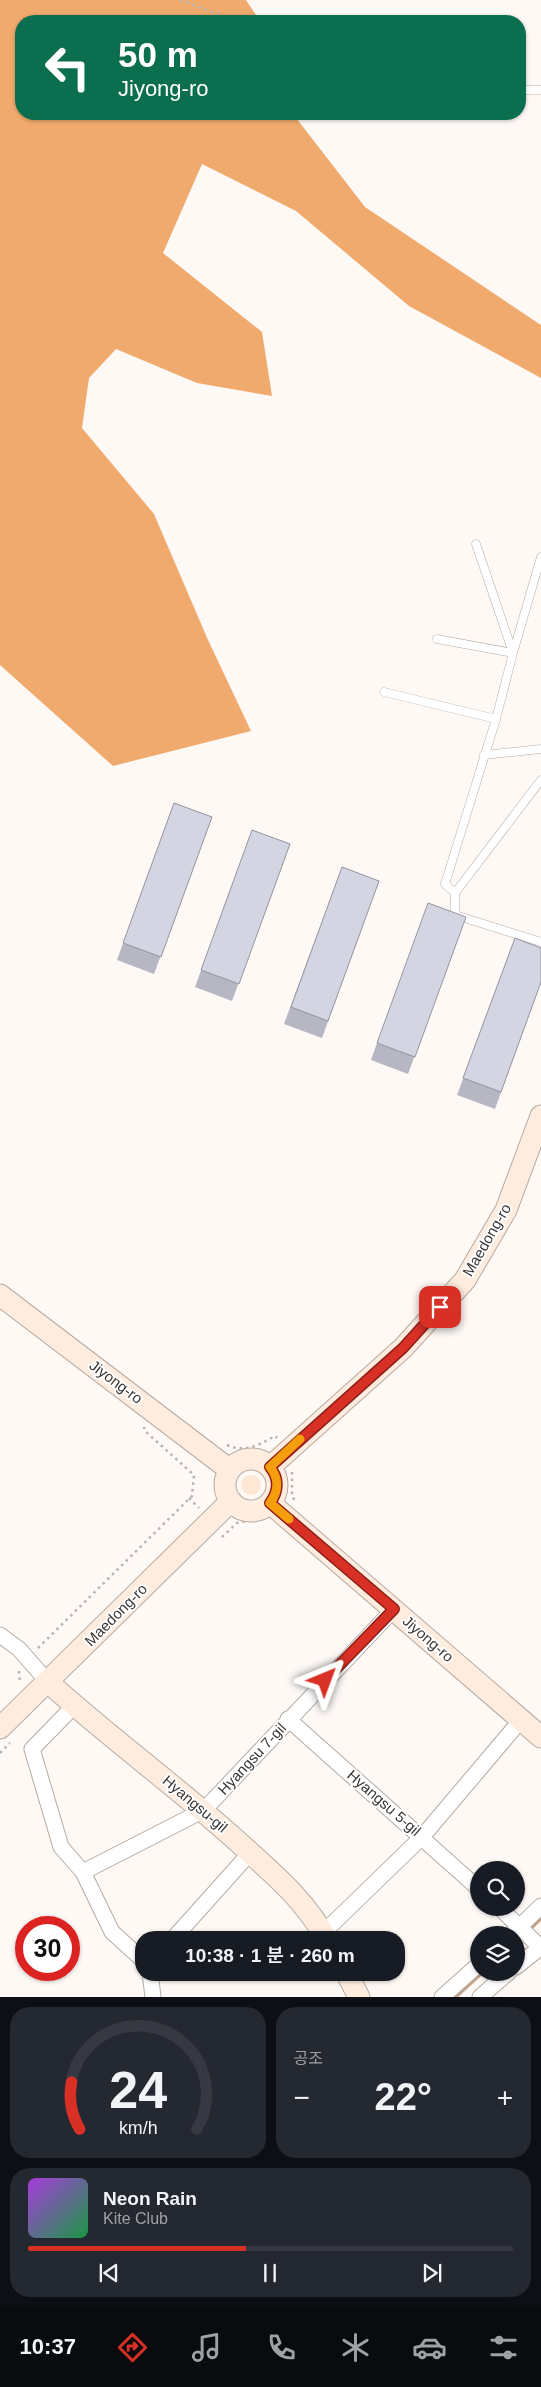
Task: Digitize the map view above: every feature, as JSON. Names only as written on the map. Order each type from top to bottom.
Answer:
[{"type":"street","name":"Maedong-ro","points":[[270,1467],[403,1348],[465,1280],[506,1210],[541,1116]]},
{"type":"street","name":"Jiyong-ro","points":[[0,1295],[215,1447],[230,1470]]},
{"type":"street","points":[[249,1459],[262,1462],[270,1467],[277,1483],[270,1503],[260,1509],[251,1511],[239,1508],[231,1501],[225,1487],[230,1470],[236,1464],[249,1459]]},
{"type":"street","name":"Maedong-ro","points":[[0,1728],[231,1501]]},
{"type":"street","name":"Jiyong-ro","points":[[270,1503],[541,1736]]},
{"type":"street","name":"Hyangsu 7-gil","points":[[83,1872],[204,1810],[394,1609]]},
{"type":"street","points":[[0,1635],[20,1649],[48,1682]]},
{"type":"street","name":"Hyangsu-gil","points":[[48,1682],[74,1706],[204,1810],[280,1878],[305,1905],[321,1931]]},
{"type":"street","points":[[74,1706],[32,1749],[61,1847],[83,1872],[112,1932],[135,1953]]},
{"type":"street","name":"Hyangsu 5-gil","points":[[288,1719],[470,1881]]},
{"type":"street","points":[[331,1931],[422,1837],[521,1720]]},
{"type":"street","points":[[180,1931],[250,1853]]},
{"type":"street","points":[[522,1926],[541,1906]]},
{"type":"street","points":[[507,1916],[515,1926]]},
{"type":"street","points":[[525,1935],[540,1946],[525,1959]]},
{"type":"street","points":[[442,1997],[470,1972]]},
{"type":"street","points":[[151,1981],[153,1997]]},
{"type":"street","points":[[351,1981],[360,1997]]},
{"type":"street","points":[[480,1997],[499,1981]]},
{"type":"lane","points":[[526,90],[541,90]]},
{"type":"lane","points":[[476,544],[513,653]]},
{"type":"lane","points":[[455,893],[445,884],[496,719],[541,557]]},
{"type":"lane","points":[[437,638],[513,653]]},
{"type":"lane","points":[[384,692],[496,719]]},
{"type":"lane","points":[[484,755],[541,749]]},
{"type":"lane","points":[[541,780],[455,893],[454,915],[541,942]]},
{"type":"path","points":[[180,0],[220,15]]},
{"type":"path","points":[[20,1684],[19,1668],[192,1496],[194,1474],[145,1431],[142,1420]]},
{"type":"path","points":[[188,1470],[215,1447],[238,1449],[257,1446],[275,1436],[287,1450]]},
{"type":"shaded area","points":[[0,0],[246,0],[256,15],[15,15],[15,120],[298,120],[365,207],[541,325],[541,378],[409,306],[296,211],[202,164],[163,253],[262,332],[272,396],[197,383],[116,349],[89,378],[82,428],[154,514],[208,640],[251,731],[113,766],[0,665]]},
{"type":"shaded area","points":[[247,1475],[255,1475],[261,1481],[261,1489],[255,1495],[247,1495],[241,1489],[241,1481]]},
{"type":"building","points":[[174,803],[212,817],[161,957],[123,943]]},
{"type":"building","points":[[252,830],[290,844],[239,984],[201,970]]},
{"type":"building","points":[[342,867],[379,881],[328,1021],[291,1007]]},
{"type":"building","points":[[428,903],[466,917],[415,1057],[377,1043]]},
{"type":"building","points":[[515,938],[541,948],[541,982],[501,1092],[463,1078]]},
{"type":"waterway","points":[[525,1933],[541,1918]]},
{"type":"waterway","points":[[455,1997],[472,1981]]},
{"type":"slow traffic","points":[[289,1519],[270,1503],[276,1491],[277,1483],[270,1467],[300,1439]]},
{"type":"route","points":[[325,1680],[394,1609],[270,1503],[276,1491],[277,1483],[270,1467],[403,1348],[440,1307]]}]
